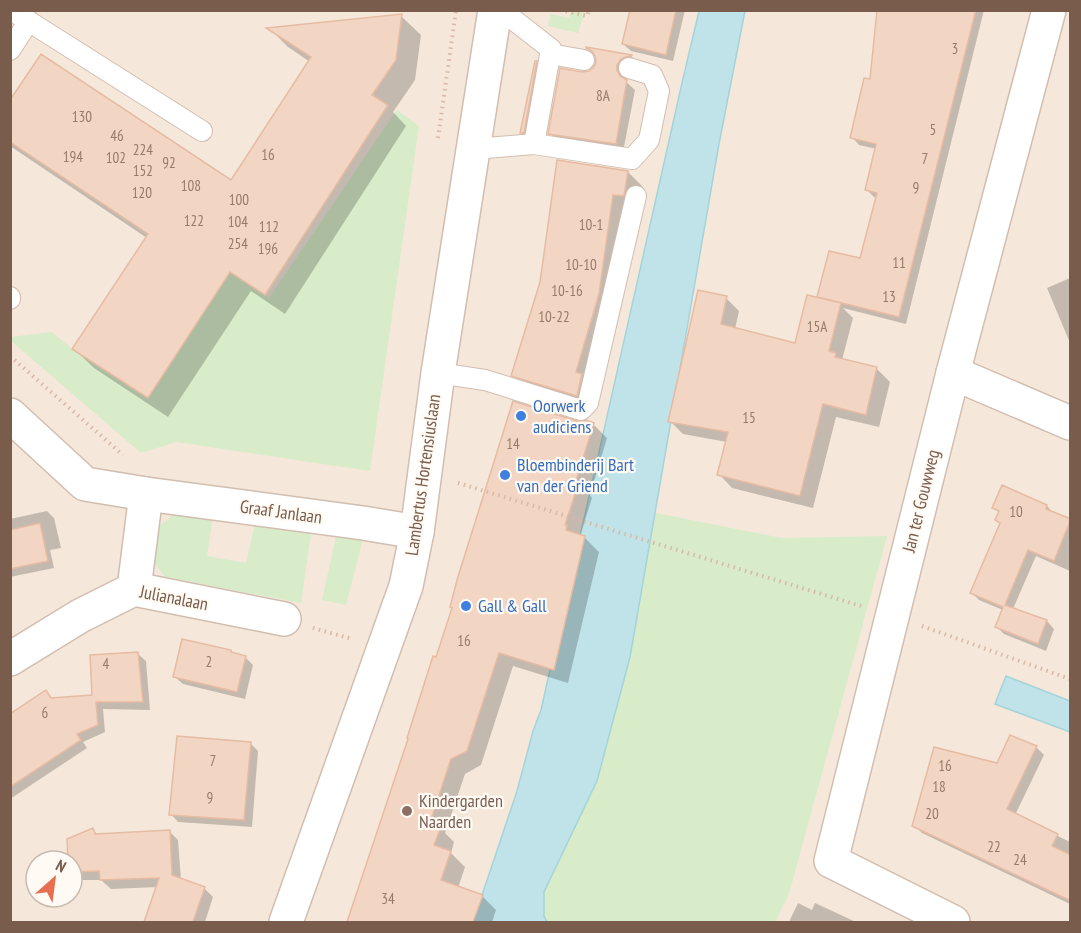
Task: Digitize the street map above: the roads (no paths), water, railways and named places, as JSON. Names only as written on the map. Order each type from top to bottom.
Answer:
[{"type":"street","name":"Lambertus Hortensiuslaan","points":[[286,922],[406,586],[417,532],[438,373],[495,10]]},
{"type":"street","name":"Jan ter Gouwweg","points":[[953,922],[831,861],[953,373],[1049,10]]},
{"type":"street","points":[[953,373],[1071,423]]},
{"type":"street","name":"Graaf Janlaan","points":[[10,415],[85,484],[417,532]]},
{"type":"street","points":[[134,589],[146,494]]},
{"type":"street","name":"Julianalaan","points":[[10,659],[80,616],[134,589],[284,620]]},
{"type":"lane","points":[[11,10],[202,131]]},
{"type":"lane","points":[[501,10],[551,49],[534,144]]},
{"type":"lane","points":[[10,50],[29,21]]},
{"type":"lane","points":[[550,54],[584,60]]},
{"type":"lane","points":[[474,149],[534,144],[632,159],[649,140],[659,91],[652,75],[629,68]]},
{"type":"lane","points":[[438,373],[485,380],[581,410],[588,403],[636,196]]},
{"type":"water","points":[[699,11],[745,11],[719,144],[630,657],[597,781],[544,892],[544,916],[547,922],[473,922],[517,791],[541,710]]},
{"type":"water","points":[[1006,676],[1070,701],[1070,732],[995,704]]},
{"type":"place","name":"Oorwerk audiciens","points":[[521,416]]},
{"type":"place","name":"Bloembinderij Bart van der Griend","points":[[505,475]]},
{"type":"place","name":"Gall & Gall","points":[[466,606]]},
{"type":"place","name":"Kindergarden Naarden","points":[[407,811]]}]
